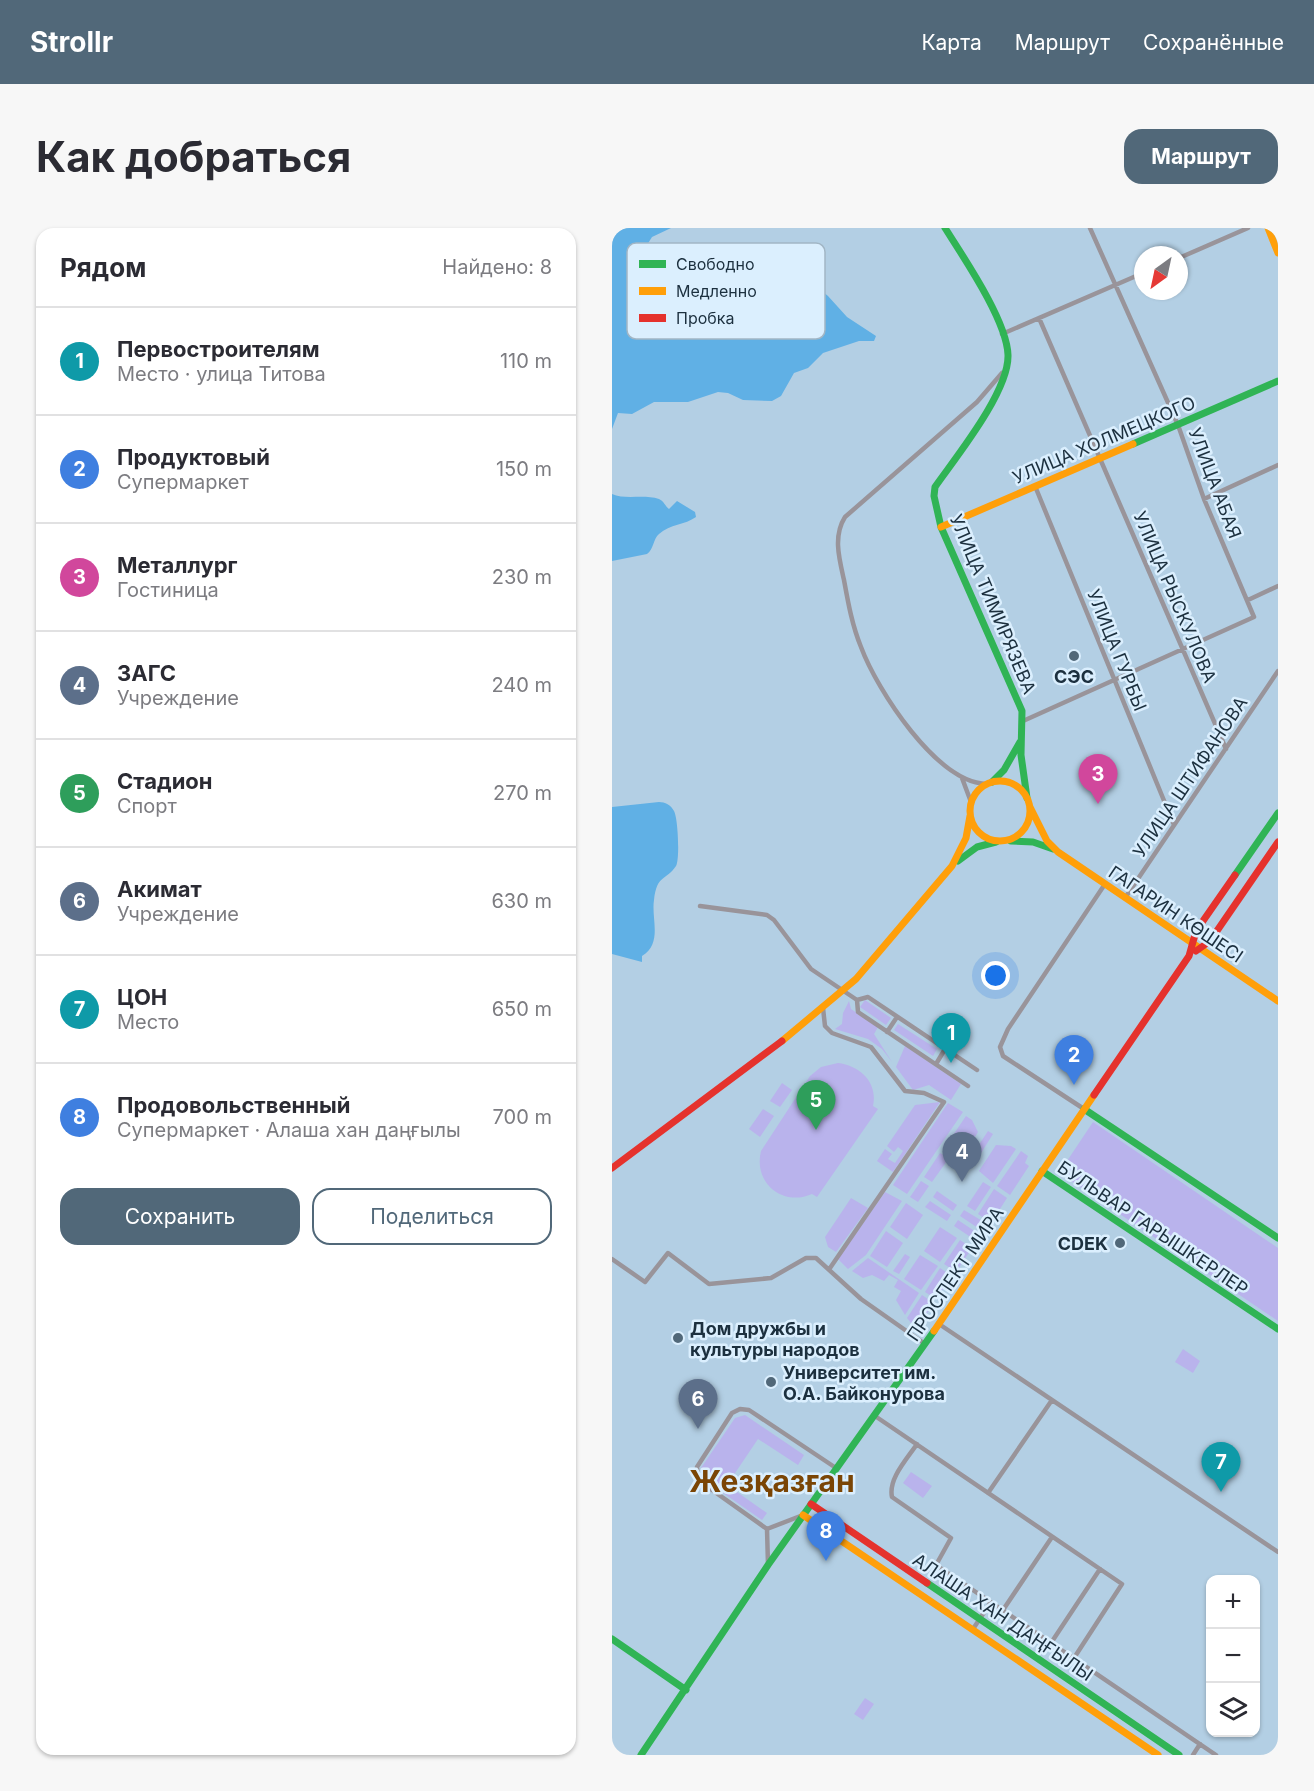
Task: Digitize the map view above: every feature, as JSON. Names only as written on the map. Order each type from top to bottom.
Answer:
[{"type":"street","name":"УЛИЦА ТИМИРЯЗЕВА","points":[[945,228],[967,264],[1002,334],[1008,355],[1007,366],[993,401],[935,487],[934,496],[941,527],[1016,697],[1023,721],[1021,740]]},
{"type":"street","name":"УЛИЦА АБАЯ","points":[[1090,228],[1178,424],[1204,499],[1254,617],[1183,650]]},
{"type":"street","points":[[1188,254],[1248,228]]},
{"type":"street","points":[[1268,228],[1278,253]]},
{"type":"street","points":[[1002,334],[1134,277]]},
{"type":"street","name":"УЛИЦА РЫСКУЛОВА","points":[[1039,318],[1226,749]]},
{"type":"street","points":[[612,1168],[680,1119],[823,1008],[871,962],[951,866],[966,838],[971,802],[967,787],[960,776],[913,732],[873,674],[860,645],[841,564],[838,532],[845,517],[977,402],[1007,366]]},
{"type":"street","name":"УЛИЦА ХОЛМЕЦКОГО","points":[[941,527],[1278,381]]},
{"type":"street","points":[[1204,499],[1278,465]]},
{"type":"street","name":"УЛИЦА ГУРБЫ","points":[[1035,486],[1174,825]]},
{"type":"street","points":[[1248,600],[1278,586]]},
{"type":"street","points":[[1023,721],[1183,650]]},
{"type":"street","name":"УЛИЦА ШТИФАНОВА","points":[[1125,898],[1278,671]]},
{"type":"street","points":[[971,802],[978,790],[1004,770],[1021,740]]},
{"type":"street","points":[[1021,740],[1027,798],[1047,841],[1058,852]]},
{"type":"street","points":[[960,776],[990,783],[1012,783],[1027,798]]},
{"type":"street","points":[[1007,841],[1018,836],[1027,826],[1030,807]]},
{"type":"street","name":"ПРОСПЕКТ МИРА","points":[[641,1755],[768,1565],[939,1324],[1196,946],[1196,931],[1278,813]]},
{"type":"street","points":[[970,816],[979,833],[996,842]]},
{"type":"street","points":[[951,866],[977,847],[996,842],[1033,842],[1058,852]]},
{"type":"street","name":"ПРОСПЕКТ МИРА","points":[[1196,946],[1210,941],[1278,842]]},
{"type":"street","name":"ГАГАРИН КӨШЕСІ","points":[[1058,852],[1278,1001]]},
{"type":"street","points":[[1105,884],[1005,1034],[1000,1047],[1004,1056],[1278,1238]]},
{"type":"street","points":[[699,906],[767,915],[774,920],[812,969],[832,984],[856,999],[868,997],[977,1070]]},
{"type":"street","points":[[856,999],[858,1012],[968,1086]]},
{"type":"street","points":[[823,1008],[825,1026],[832,1033],[872,1047],[905,1091],[924,1094],[944,1102],[830,1268]]},
{"type":"street","points":[[887,1032],[897,1017]]},
{"type":"street","points":[[936,1064],[945,1049]]},
{"type":"street","name":"БУЛЬВАР ГАРЫШКЕРЛЕР","points":[[1042,1171],[1278,1329]]},
{"type":"street","points":[[612,1259],[645,1282],[668,1253],[709,1284],[771,1278],[806,1258],[816,1258],[830,1268],[861,1299],[925,1344]]},
{"type":"street","points":[[939,1324],[1278,1552]]},
{"type":"street","points":[[988,1493],[1052,1400]]},
{"type":"street","points":[[767,1529],[698,1480],[695,1474],[697,1467],[732,1413],[740,1409],[749,1410],[836,1468]]},
{"type":"street","points":[[875,1416],[1122,1584],[1074,1658]]},
{"type":"street","points":[[916,1444],[891,1486],[892,1497],[951,1538],[936,1565],[1216,1755]]},
{"type":"street","name":"АЛАША ХАН ДАҢҒЫЛЫ","points":[[811,1504],[1179,1755]]},
{"type":"street","points":[[767,1529],[803,1515]]},
{"type":"street","name":"АЛАША ХАН ДАҢҒЫЛЫ","points":[[803,1515],[1158,1755]]},
{"type":"street","points":[[767,1529],[768,1565]]},
{"type":"street","points":[[1003,1610],[1052,1537]]},
{"type":"street","points":[[1051,1642],[1100,1569]]},
{"type":"street","points":[[974,1629],[991,1602]]},
{"type":"street","points":[[612,1639],[686,1690]]},
{"type":"street","points":[[1193,1755],[1200,1744]]},
{"type":"shaded area","points":[[865,1000],[891,1018],[886,1025],[860,1007]]},
{"type":"shaded area","points":[[849,1001],[851,1009],[878,1027],[874,1034],[892,1062],[882,1049],[868,1039],[835,1029],[842,1024],[843,1013]]},
{"type":"shaded area","points":[[898,1024],[937,1049],[933,1056],[894,1030]]},
{"type":"shaded area","points":[[905,1046],[961,1084],[951,1100],[929,1085],[913,1090],[896,1067]]},
{"type":"shaded area","points":[[838,1063],[854,1068],[866,1077],[873,1090],[873,1106],[878,1109],[817,1197],[812,1194],[801,1197],[781,1195],[766,1182],[760,1163],[761,1151],[810,1076],[821,1067]]},
{"type":"shaded area","points":[[782,1083],[792,1090],[780,1107],[770,1101]]},
{"type":"shaded area","points":[[940,1102],[893,1172],[877,1161],[885,1149],[892,1154],[888,1159],[895,1163],[903,1151],[898,1147],[894,1152],[887,1146],[915,1105]]},
{"type":"shaded area","points":[[948,1103],[963,1112],[907,1194],[893,1185]]},
{"type":"shaded area","points":[[763,1109],[774,1116],[760,1137],[749,1129]]},
{"type":"shaded area","points":[[966,1116],[972,1120],[978,1132],[961,1159],[943,1150]]},
{"type":"shaded area","points":[[1093,1122],[1278,1248],[1278,1321],[1059,1173]]},
{"type":"shaded area","points":[[988,1131],[993,1134],[973,1166],[967,1163]]},
{"type":"shaded area","points":[[996,1145],[1011,1146],[1016,1149],[993,1183],[979,1171]]},
{"type":"shaded area","points":[[1021,1151],[1028,1156],[1025,1163],[1029,1166],[1010,1195],[997,1186]]},
{"type":"shaded area","points":[[940,1153],[949,1158],[932,1182],[924,1177]]},
{"type":"shaded area","points":[[921,1181],[929,1186],[918,1202],[910,1197]]},
{"type":"shaded area","points":[[983,1182],[991,1187],[975,1211],[967,1206]]},
{"type":"shaded area","points":[[994,1189],[1007,1198],[991,1223],[978,1214]]},
{"type":"shaded area","points":[[937,1191],[957,1205],[953,1211],[933,1197]]},
{"type":"shaded area","points":[[885,1192],[902,1201],[866,1255],[848,1269],[838,1259]]},
{"type":"shaded area","points":[[851,1198],[868,1208],[836,1252],[828,1247],[825,1237]]},
{"type":"shaded area","points":[[930,1201],[951,1215],[947,1221],[925,1207]]},
{"type":"shaded area","points":[[906,1203],[923,1215],[907,1239],[890,1227]]},
{"type":"shaded area","points":[[964,1210],[989,1225],[984,1232],[960,1216]]},
{"type":"shaded area","points":[[958,1220],[982,1236],[978,1242],[954,1226]]},
{"type":"shaded area","points":[[940,1227],[957,1238],[940,1262],[924,1251]]},
{"type":"shaded area","points":[[886,1231],[903,1243],[887,1267],[870,1256]]},
{"type":"shaded area","points":[[960,1240],[972,1248],[956,1272],[944,1264]]},
{"type":"shaded area","points":[[905,1254],[910,1257],[899,1274],[893,1271]]},
{"type":"shaded area","points":[[920,1255],[938,1266],[921,1290],[904,1279]]},
{"type":"shaded area","points":[[868,1258],[919,1293],[905,1315],[896,1300],[901,1291],[894,1287],[898,1280],[889,1275],[884,1281],[872,1275],[863,1278],[852,1271]]},
{"type":"shaded area","points":[[940,1268],[952,1276],[936,1299],[925,1292]]},
{"type":"shaded area","points":[[922,1295],[934,1303],[916,1329],[907,1318]]},
{"type":"shaded area","points":[[1183,1349],[1200,1361],[1193,1373],[1175,1362]]},
{"type":"shaded area","points":[[745,1415],[804,1455],[798,1465],[758,1439],[727,1485],[767,1513],[762,1520],[703,1479],[701,1468],[735,1418]]},
{"type":"shaded area","points":[[911,1472],[932,1486],[923,1498],[903,1483]]},
{"type":"shaded area","points":[[865,1698],[874,1704],[863,1720],[854,1714]]},
{"type":"water","points":[[612,228],[671,228],[652,237],[648,243],[627,243],[627,339],[825,339],[825,294],[847,317],[876,336],[874,341],[859,341],[823,353],[808,368],[794,373],[781,396],[772,401],[743,400],[728,393],[718,392],[688,402],[654,402],[632,414],[618,413],[612,429]]},
{"type":"water","points":[[612,494],[623,497],[659,499],[669,509],[677,501],[695,512],[696,517],[663,531],[657,536],[647,554],[612,561]]},
{"type":"water","points":[[659,802],[668,804],[674,811],[678,855],[676,866],[657,886],[653,907],[654,938],[648,951],[642,956],[642,962],[612,954],[612,807]]},
{"type":"traffic: fast","points":[[945,228],[993,308],[1006,341],[1008,355],[1006,370],[991,405],[968,442],[935,487],[934,496],[941,527],[1022,711],[1021,755],[1027,798]]},
{"type":"traffic: fast","points":[[1133,444],[1278,381]]},
{"type":"traffic: fast","points":[[992,782],[1004,770],[1020,742]]},
{"type":"traffic: fast","points":[[1235,875],[1278,813]]},
{"type":"traffic: fast","points":[[1011,841],[1033,842],[1053,849]]},
{"type":"traffic: fast","points":[[958,861],[977,847],[996,842]]},
{"type":"traffic: fast","points":[[1084,1109],[1278,1238]]},
{"type":"traffic: fast","points":[[1042,1171],[1278,1329]]},
{"type":"traffic: fast","points":[[641,1755],[768,1565],[934,1331]]},
{"type":"traffic: fast","points":[[927,1583],[1179,1755]]},
{"type":"traffic: fast","points":[[612,1639],[686,1690]]},
{"type":"traffic: slow","points":[[1268,228],[1278,253]]},
{"type":"traffic: slow","points":[[941,527],[1133,444]]},
{"type":"traffic: slow","points":[[994,781],[1006,781],[1017,786],[1025,794],[1030,811],[1028,823],[1017,836],[1006,841],[994,841],[983,836],[975,828],[970,817],[970,805],[975,794],[983,786],[994,781]]},
{"type":"traffic: slow","points":[[1030,807],[1047,841],[1058,852],[1278,1001]]},
{"type":"traffic: slow","points":[[782,1041],[856,979],[952,866],[966,838],[970,816]]},
{"type":"traffic: slow","points":[[934,1331],[1094,1095]]},
{"type":"traffic: slow","points":[[803,1515],[1158,1755]]},
{"type":"traffic: jam","points":[[1196,951],[1210,941],[1278,842]]},
{"type":"traffic: jam","points":[[1094,1095],[1189,956],[1196,931],[1235,875]]},
{"type":"traffic: jam","points":[[612,1168],[782,1041]]},
{"type":"traffic: jam","points":[[811,1504],[927,1583]]},
{"type":"place","name":"СЭС","points":[[1074,656]]},
{"type":"place","name":"Металлург","points":[[1098,804]]},
{"type":"place","name":"Первостроителям","points":[[951,1063]]},
{"type":"place","name":"Продуктовый","points":[[1074,1085]]},
{"type":"place","name":"Стадион","points":[[816,1130]]},
{"type":"place","name":"ЗАГС","points":[[962,1182]]},
{"type":"place","name":"CDEK","points":[[1120,1243]]},
{"type":"place","name":"Дом дружбы и культуры народов","points":[[678,1338]]},
{"type":"place","name":"Университет им. О.А. Байконурова","points":[[771,1382]]},
{"type":"place","name":"Акимат","points":[[698,1429]]},
{"type":"place","name":"ЦОН","points":[[1221,1492]]},
{"type":"place","name":"Продовольственный","points":[[826,1561]]},
{"type":"district","name":"Жезқазған","points":[[772,1481]]}]
